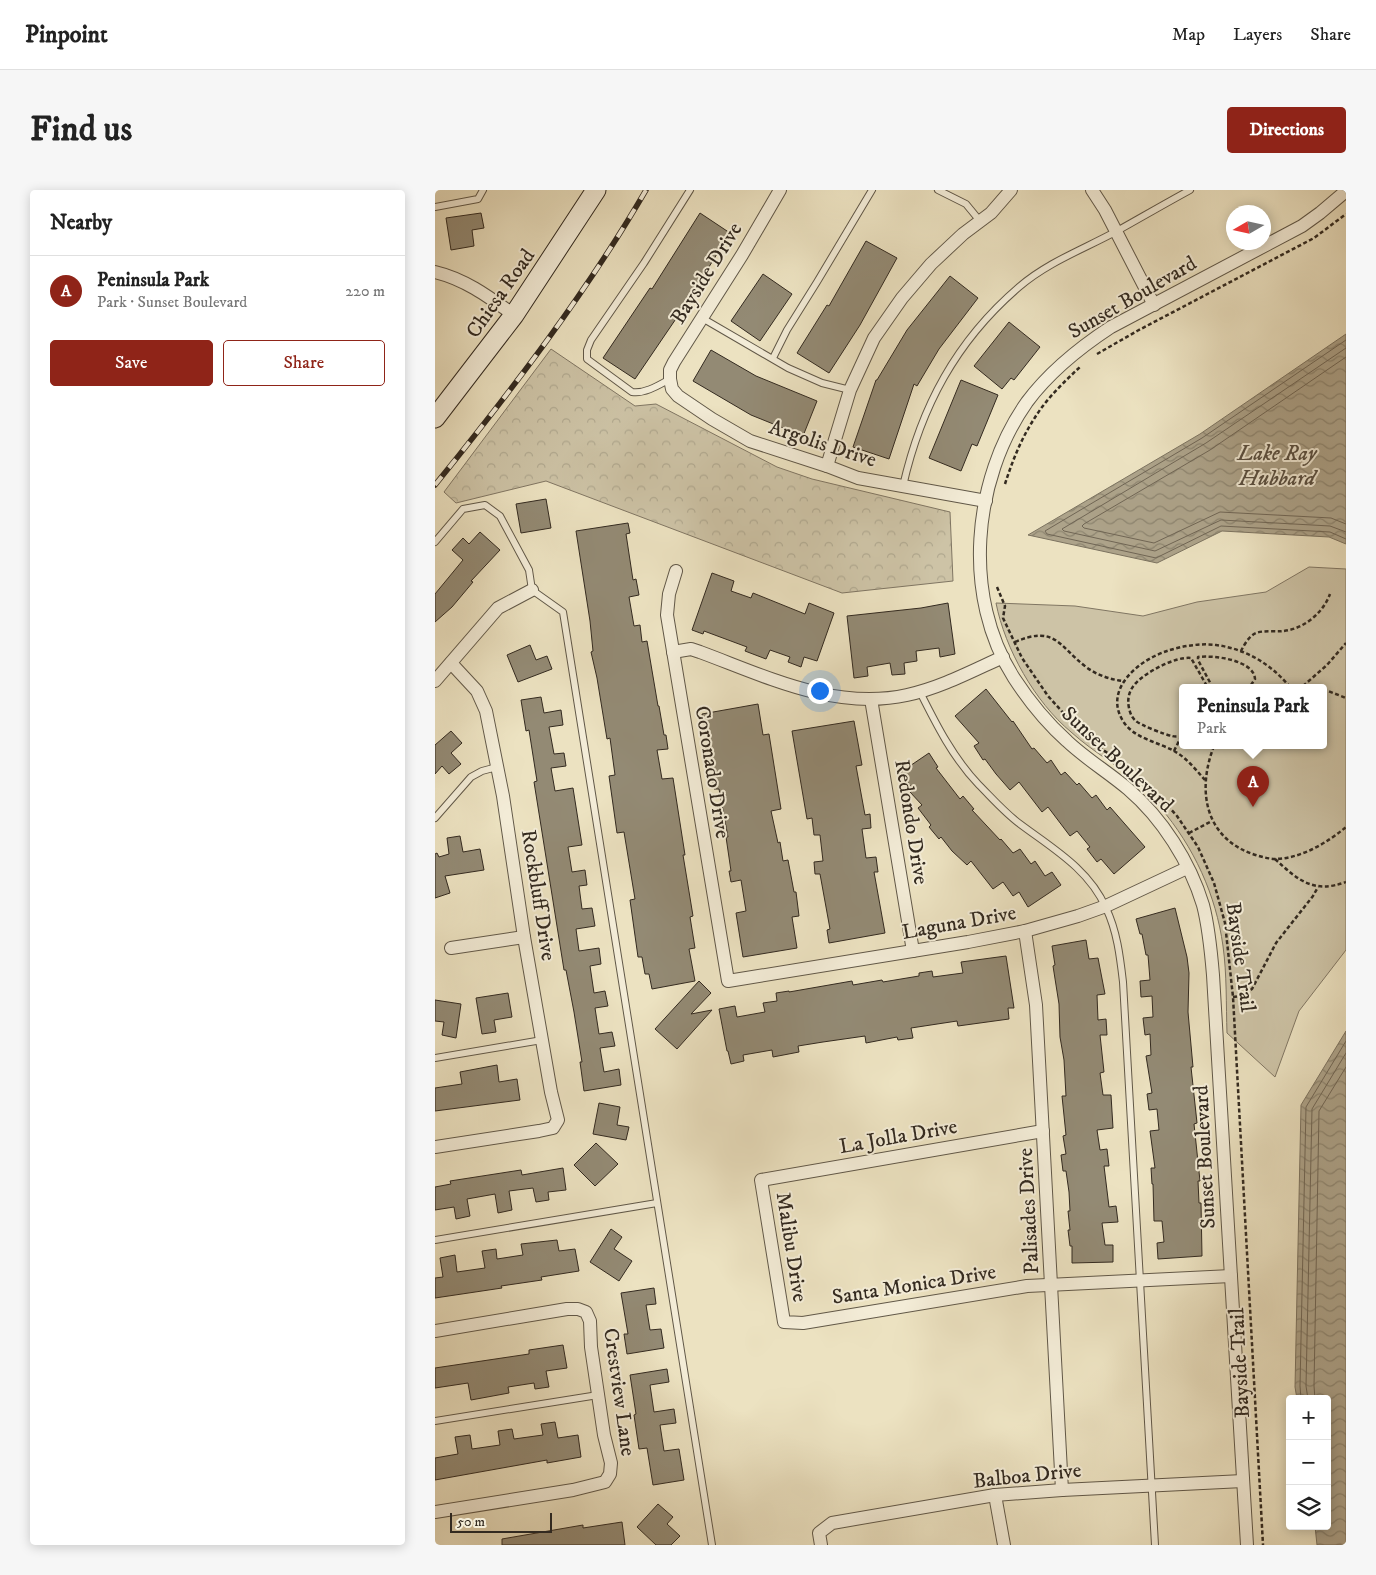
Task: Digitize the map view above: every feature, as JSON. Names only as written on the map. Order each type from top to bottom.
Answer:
[{"type":"main road","name":"Chiesa Road","points":[[435,418],[514,315],[596,190]]},
{"type":"street","name":"Bayside Drive","points":[[670,379],[670,370],[674,362],[742,255],[780,190]]},
{"type":"street","points":[[827,466],[850,390],[874,338],[902,298],[931,264],[963,234],[991,213],[1011,190]]},
{"type":"street","points":[[1092,190],[1105,210],[1154,305]]},
{"type":"street","name":"Sunset Boulevard","points":[[1247,1545],[1211,952],[1203,905],[1175,844],[1147,806],[1067,742],[1027,696],[1003,658],[988,616],[982,578],[981,541],[991,479],[1006,440],[1027,402],[1043,382],[1075,352],[1091,340],[1302,226],[1346,191]]},
{"type":"street","points":[[435,272],[447,274],[469,284],[514,315]]},
{"type":"street","name":"Argolis Drive","points":[[670,379],[672,389],[678,396],[712,419],[750,440],[859,478],[986,501]]},
{"type":"street","name":"Coronado Drive","points":[[675,571],[667,606],[728,981]]},
{"type":"street","points":[[435,681],[498,608],[532,590]]},
{"type":"street","points":[[673,652],[691,649],[797,688],[842,697],[871,699],[905,696],[920,692],[1003,658]]},
{"type":"street","name":"Rockbluff Drive","points":[[435,1147],[553,1128],[558,1120],[542,1040],[506,814],[486,711],[477,691],[451,663]]},
{"type":"street","name":"Redondo Drive","points":[[871,699],[913,951]]},
{"type":"street","name":"Laguna Drive","points":[[728,981],[1025,931],[1106,906],[1187,868]]},
{"type":"street","name":"Palisades Drive","points":[[1025,931],[1036,1005],[1062,1490]]},
{"type":"street","points":[[451,948],[524,936]]},
{"type":"street","name":"La Jolla Drive","points":[[761,1180],[1043,1131]]},
{"type":"street","name":"Malibu Drive","points":[[761,1180],[784,1322]]},
{"type":"street","name":"Santa Monica Drive","points":[[784,1322],[803,1323],[1007,1289],[1231,1276]]},
{"type":"street","name":"Crestview Lane","points":[[435,1331],[567,1309],[578,1309],[586,1312],[591,1329],[591,1347],[604,1435],[611,1462],[610,1474],[605,1482],[573,1490],[435,1512]]},
{"type":"street","name":"Balboa Drive","points":[[820,1539],[832,1524],[995,1496],[1062,1490],[1243,1481]]},
{"type":"street","points":[[995,1496],[1003,1545]]},
{"type":"lane","points":[[435,207],[478,199],[483,190]]},
{"type":"lane","points":[[670,379],[653,388],[638,393],[632,392],[587,359],[587,350],[591,340],[644,263],[690,190]]},
{"type":"lane","points":[[773,358],[787,330],[872,190]]},
{"type":"lane","points":[[938,190],[966,204],[980,221]]},
{"type":"lane","points":[[903,486],[911,454],[935,393],[971,338],[997,308],[1020,286],[1051,265],[1190,190]]},
{"type":"lane","points":[[702,318],[788,368],[822,383],[850,390]]},
{"type":"lane","points":[[435,542],[463,509],[485,505],[500,516],[529,570],[532,590],[563,612],[712,1545]]},
{"type":"lane","points":[[920,692],[937,727],[957,758],[977,783],[1018,823],[1073,863],[1089,882],[1106,906],[1118,945],[1123,982],[1155,1545]]},
{"type":"lane","points":[[435,818],[471,777],[482,771],[497,767]]},
{"type":"lane","points":[[435,1058],[542,1040]]},
{"type":"lane","points":[[435,1240],[657,1204]]},
{"type":"lane","points":[[435,1421],[598,1395]]},
{"type":"path","points":[[1091,358],[1137,331],[1314,238],[1346,214]]},
{"type":"path","points":[[1004,486],[1013,461],[1034,419],[1061,385],[1085,363]]},
{"type":"path","name":"Bayside Trail","points":[[996,586],[1005,606],[1003,618],[1022,658],[1049,696],[1076,726],[1103,750],[1131,769],[1177,816],[1198,847],[1214,883],[1225,922],[1233,997],[1263,1545]]},
{"type":"path","points":[[1241,651],[1248,640],[1255,634],[1289,630],[1308,622],[1323,607],[1330,594]]},
{"type":"path","points":[[1015,642],[1038,635],[1051,637],[1091,670],[1103,677],[1123,681]]},
{"type":"path","points":[[1305,684],[1327,665],[1346,643]]},
{"type":"path","points":[[1205,780],[1183,757],[1174,751],[1130,730],[1123,721],[1117,705],[1119,690],[1123,681],[1135,668],[1166,651],[1195,645],[1215,645],[1241,651],[1261,660],[1287,684]]},
{"type":"path","points":[[1211,684],[1198,657],[1217,657],[1231,660],[1250,668],[1253,670],[1255,679],[1252,684]]},
{"type":"path","points":[[1179,737],[1147,728],[1137,722],[1133,718],[1128,705],[1128,697],[1131,690],[1135,683],[1156,669],[1187,658],[1191,658],[1206,684]]},
{"type":"path","points":[[1327,691],[1346,698]]},
{"type":"path","points":[[1174,751],[1179,742]]},
{"type":"path","points":[[1213,749],[1205,780],[1205,794],[1212,821],[1220,834],[1247,853],[1275,859],[1320,847],[1346,827]]},
{"type":"path","points":[[1189,834],[1212,821]]},
{"type":"path","points":[[1275,859],[1301,881],[1318,887],[1336,886],[1346,882]]},
{"type":"path","points":[[1233,997],[1241,996],[1252,989],[1275,944],[1318,887]]},
{"type":"green space","points":[[551,349],[635,406],[656,404],[777,467],[812,479],[950,512],[953,581],[842,593],[546,481],[456,503],[444,492]]},
{"type":"green space","points":[[1309,567],[1346,569],[1346,950],[1299,1011],[1275,1077],[1227,1033],[1225,968],[1220,927],[1202,872],[1183,838],[1146,790],[1080,740],[1045,706],[1023,674],[1014,656],[1000,621],[996,603],[1075,606],[1143,616],[1197,602],[1266,592]]},
{"type":"water","name":"Lake Ray Hubbard","points":[[1346,334],[1346,544],[1329,537],[1222,531],[1157,563],[1028,535],[1200,434]]},
{"type":"water","points":[[1346,1031],[1346,1545],[1317,1545],[1315,1530],[1331,1530],[1331,1395],[1296,1395],[1295,1387],[1301,1105]]},
{"type":"building","points":[[481,213],[484,228],[472,230],[474,246],[451,250],[446,218]]},
{"type":"building","points":[[700,213],[730,233],[686,304],[635,379],[603,358],[650,288],[652,289]]},
{"type":"building","points":[[866,241],[897,258],[860,325],[829,373],[797,353],[827,305],[829,306]]},
{"type":"building","points":[[763,274],[792,294],[760,341],[731,321]]},
{"type":"building","points":[[950,276],[978,298],[939,349],[917,386],[914,384],[889,459],[853,447],[876,380],[907,330]]},
{"type":"building","points":[[1009,322],[1040,347],[1014,380],[1011,378],[1002,389],[974,366]]},
{"type":"building","points":[[711,350],[756,376],[817,401],[803,436],[751,415],[693,381]]},
{"type":"building","points":[[961,380],[998,395],[977,446],[972,444],[961,471],[929,458]]},
{"type":"building","points":[[546,499],[551,528],[521,533],[516,504]]},
{"type":"building","points":[[628,523],[630,533],[626,534],[633,580],[636,579],[639,595],[629,597],[634,626],[640,625],[642,642],[647,641],[658,706],[664,735],[666,735],[668,749],[657,750],[662,779],[673,778],[693,916],[690,917],[695,948],[689,949],[695,981],[652,989],[649,974],[645,974],[642,957],[638,957],[630,900],[635,899],[624,832],[617,833],[609,776],[615,775],[610,738],[607,739],[591,652],[593,651],[590,621],[576,531]]},
{"type":"building","points":[[480,532],[500,550],[471,581],[473,582],[452,607],[435,622],[435,594],[463,560],[452,550],[463,538],[469,544]]},
{"type":"building","points":[[712,573],[734,581],[731,591],[751,598],[753,593],[805,614],[809,603],[834,613],[817,661],[804,657],[801,667],[788,662],[790,657],[770,650],[766,659],[745,651],[747,647],[704,631],[703,634],[692,630]]},
{"type":"building","points":[[948,603],[955,654],[940,657],[939,648],[916,651],[917,661],[904,663],[905,674],[892,675],[890,663],[867,667],[868,676],[854,678],[847,616],[921,608]]},
{"type":"building","points":[[530,645],[536,660],[547,656],[552,669],[518,682],[507,655]]},
{"type":"building","points":[[986,689],[1013,721],[1032,749],[1034,748],[1047,763],[1051,760],[1061,775],[1065,772],[1077,785],[1079,783],[1092,798],[1096,795],[1107,810],[1110,807],[1145,847],[1114,874],[1101,859],[1097,862],[1087,849],[1090,847],[1077,831],[1070,836],[1048,807],[1042,812],[1019,782],[1010,790],[985,759],[983,760],[974,746],[979,743],[955,716]]},
{"type":"building","points":[[541,697],[544,713],[561,710],[563,725],[549,727],[554,754],[564,753],[566,766],[551,768],[555,791],[573,788],[582,845],[568,847],[572,872],[585,870],[587,885],[579,886],[582,909],[592,908],[595,926],[576,929],[579,951],[599,948],[601,964],[590,966],[594,993],[605,991],[608,1006],[595,1008],[599,1034],[612,1032],[615,1046],[600,1048],[604,1072],[619,1069],[621,1085],[584,1091],[580,1062],[582,1062],[574,1012],[566,970],[564,970],[534,782],[537,781],[529,730],[526,731],[521,700]]},
{"type":"building","points":[[758,704],[763,735],[769,734],[781,809],[771,811],[778,843],[780,842],[783,861],[788,860],[794,892],[796,892],[799,916],[792,917],[797,948],[743,957],[736,913],[746,911],[741,880],[731,882],[726,837],[728,837],[719,789],[714,789],[712,775],[714,775],[707,727],[705,728],[702,714]]},
{"type":"building","points":[[854,721],[862,765],[856,766],[865,815],[870,814],[871,828],[862,829],[866,858],[876,857],[878,872],[874,872],[885,933],[829,943],[827,930],[830,929],[820,874],[815,874],[814,862],[823,861],[820,835],[814,835],[812,818],[807,819],[792,731]]},
{"type":"building","points":[[451,731],[462,743],[451,753],[461,764],[449,774],[442,766],[435,774],[435,745]]},
{"type":"building","points":[[929,753],[938,767],[936,768],[960,799],[963,796],[974,809],[972,810],[1013,853],[1020,849],[1031,864],[1035,861],[1045,876],[1052,872],[1061,885],[1028,907],[1019,892],[1013,896],[1003,882],[993,889],[971,861],[967,865],[941,837],[939,839],[929,827],[931,825],[918,808],[922,805],[910,792],[913,790],[901,772]]},
{"type":"building","points":[[460,836],[463,852],[480,849],[484,870],[445,876],[450,893],[435,898],[435,854],[437,853],[439,857],[449,854],[447,838]]},
{"type":"building","points":[[1175,908],[1189,973],[1188,1012],[1197,1123],[1194,1124],[1200,1181],[1198,1181],[1199,1203],[1201,1203],[1202,1256],[1158,1259],[1157,1243],[1164,1242],[1162,1221],[1154,1221],[1151,1168],[1155,1168],[1150,1131],[1159,1130],[1157,1109],[1149,1110],[1147,1094],[1152,1093],[1146,1056],[1151,1055],[1150,1034],[1145,1035],[1143,1018],[1153,1017],[1152,996],[1141,997],[1140,981],[1150,980],[1148,955],[1146,955],[1142,934],[1140,934],[1136,919]]},
{"type":"building","points":[[1086,940],[1089,959],[1098,958],[1105,994],[1097,995],[1098,1020],[1106,1019],[1107,1035],[1100,1035],[1104,1072],[1100,1073],[1103,1095],[1111,1095],[1113,1128],[1097,1130],[1100,1150],[1107,1149],[1109,1166],[1104,1166],[1109,1207],[1116,1206],[1118,1222],[1102,1223],[1105,1245],[1113,1245],[1113,1262],[1072,1263],[1072,1246],[1070,1246],[1068,1230],[1070,1230],[1069,1192],[1066,1171],[1063,1171],[1061,1155],[1066,1154],[1063,1136],[1066,1135],[1062,1096],[1066,1096],[1064,1060],[1060,1037],[1059,1004],[1052,946]]},
{"type":"building","points":[[1006,956],[1014,1008],[1008,1008],[1009,1019],[958,1026],[957,1021],[911,1028],[913,1038],[898,1040],[897,1037],[866,1043],[865,1036],[798,1046],[799,1052],[773,1057],[772,1050],[743,1055],[744,1061],[731,1064],[719,1009],[735,1006],[737,1017],[765,1012],[763,1003],[777,1001],[776,993],[852,981],[853,985],[882,980],[883,982],[919,976],[919,973],[932,971],[933,977],[963,973],[961,962]]},
{"type":"building","points":[[699,981],[711,993],[691,1014],[712,1010],[677,1049],[655,1029]]},
{"type":"building","points":[[508,993],[512,1017],[494,1020],[496,1032],[482,1034],[476,998]]},
{"type":"building","points":[[435,1000],[461,1004],[456,1038],[442,1035],[444,1022],[435,1021]]},
{"type":"building","points":[[497,1065],[499,1082],[517,1079],[520,1100],[435,1111],[435,1088],[462,1084],[460,1072]]},
{"type":"building","points":[[599,1103],[620,1107],[617,1125],[629,1127],[626,1140],[593,1134]]},
{"type":"building","points":[[596,1143],[618,1164],[595,1186],[574,1165]]},
{"type":"building","points":[[563,1168],[566,1190],[548,1192],[549,1200],[536,1202],[533,1188],[509,1191],[512,1210],[498,1213],[495,1194],[467,1199],[470,1216],[456,1219],[454,1207],[435,1210],[435,1187],[451,1184],[450,1181],[521,1170],[522,1175]]},
{"type":"building","points":[[611,1229],[622,1237],[614,1249],[632,1261],[619,1281],[590,1262]]},
{"type":"building","points":[[557,1240],[559,1251],[575,1249],[579,1271],[541,1277],[542,1280],[501,1286],[502,1288],[435,1298],[435,1278],[443,1277],[440,1258],[455,1255],[457,1272],[485,1268],[482,1251],[496,1249],[497,1259],[523,1255],[521,1244]]},
{"type":"building","points":[[654,1288],[656,1304],[646,1305],[650,1330],[661,1329],[664,1348],[627,1354],[624,1334],[628,1334],[621,1293]]},
{"type":"building","points":[[563,1345],[567,1368],[546,1371],[549,1387],[535,1389],[534,1383],[508,1387],[509,1393],[471,1400],[468,1383],[435,1388],[435,1368],[529,1354],[529,1350]]},
{"type":"building","points":[[667,1369],[669,1382],[650,1385],[654,1412],[674,1409],[676,1423],[660,1425],[664,1451],[679,1449],[684,1480],[653,1485],[647,1448],[639,1449],[630,1375]]},
{"type":"building","points":[[555,1422],[558,1438],[578,1435],[581,1457],[547,1463],[547,1460],[435,1480],[435,1458],[458,1454],[455,1437],[470,1435],[472,1449],[500,1445],[498,1431],[512,1429],[514,1439],[543,1435],[541,1424]]},
{"type":"building","points":[[658,1504],[673,1517],[667,1524],[680,1536],[671,1545],[656,1545],[637,1527]]},
{"type":"building","points":[[622,1522],[625,1545],[502,1545],[502,1539],[583,1525],[583,1528]]},
{"type":"railway","points":[[435,485],[546,342],[598,267],[646,190]]},
{"type":"place","name":"Peninsula Park","points":[[1253,807]]}]
